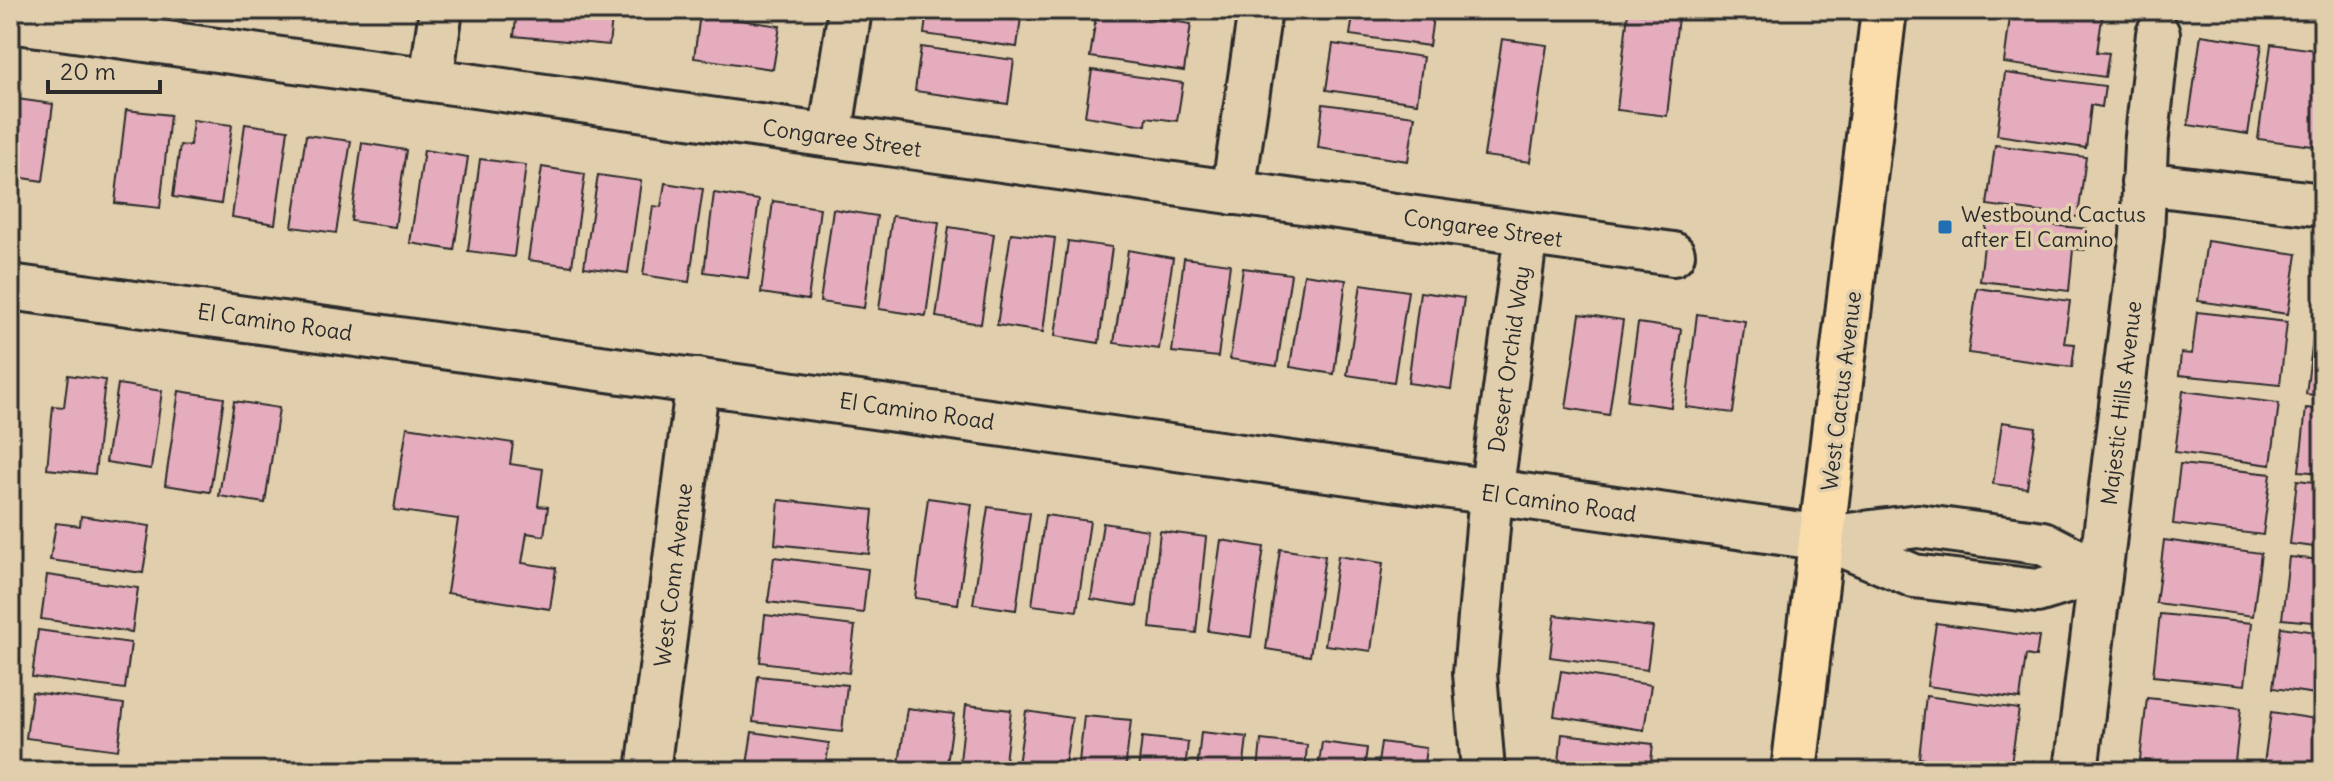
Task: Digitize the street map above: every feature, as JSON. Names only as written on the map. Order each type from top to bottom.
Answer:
[{"type":"main road","name":"West Cactus Avenue","points":[[1794,771],[1824,538],[1884,10]]},
{"type":"street","points":[[431,80],[441,10]]},
{"type":"street","points":[[830,136],[850,10]]},
{"type":"street","points":[[1233,193],[1260,10]]},
{"type":"street","name":"Congaree Street","points":[[26,19],[431,80],[1673,254]]},
{"type":"street","name":"Majestic Hills Avenue","points":[[2076,771],[2142,235],[2143,183],[2158,34]]},
{"type":"street","points":[[2143,183],[2323,205]]},
{"type":"street","name":"Desert Orchid Way","points":[[1483,771],[1475,673],[1491,494],[1526,234]]},
{"type":"street","name":"El Camino Road","points":[[10,287],[1824,538],[1918,526],[2043,543],[2099,572]]},
{"type":"street","name":"West Conn Avenue","points":[[648,771],[698,380]]},
{"type":"building","points":[[517,10],[613,10],[609,45],[514,36]]},
{"type":"building","points":[[927,10],[1022,10],[1017,47],[924,34]]},
{"type":"building","points":[[1097,10],[1191,24],[1184,71],[1090,57]]},
{"type":"building","points":[[1354,10],[1434,10],[1429,46],[1350,35]]},
{"type":"building","points":[[2011,10],[2103,12],[2097,52],[2109,53],[2105,77],[2004,63]]},
{"type":"building","points":[[1628,12],[1678,17],[1667,116],[1617,110]]},
{"type":"building","points":[[700,14],[780,26],[773,69],[694,58]]},
{"type":"building","points":[[2201,35],[2262,44],[2248,134],[2188,125]]},
{"type":"building","points":[[1502,39],[1547,45],[1530,162],[1484,156]]},
{"type":"building","points":[[1333,44],[1423,57],[1417,103],[1326,90]]},
{"type":"building","points":[[2271,44],[2323,51],[2321,147],[2258,139]]},
{"type":"building","points":[[921,47],[1014,60],[1008,104],[915,91]]},
{"type":"building","points":[[1092,70],[1183,83],[1177,121],[1147,117],[1146,125],[1085,116]]},
{"type":"building","points":[[2005,73],[2105,86],[2102,107],[2091,105],[2086,148],[1997,135]]},
{"type":"building","points":[[10,98],[53,104],[43,181],[10,176]]},
{"type":"building","points":[[1323,104],[1415,116],[1408,161],[1318,148]]},
{"type":"building","points":[[126,110],[170,115],[160,208],[115,203]]},
{"type":"building","points":[[193,120],[232,125],[221,204],[173,197],[180,145],[190,146]]},
{"type":"building","points":[[245,124],[288,130],[275,224],[232,217]]},
{"type":"building","points":[[306,135],[351,141],[336,233],[292,227]]},
{"type":"building","points":[[362,143],[406,150],[395,227],[351,221]]},
{"type":"building","points":[[1995,145],[2086,157],[2078,217],[1987,205]]},
{"type":"building","points":[[424,150],[468,157],[454,250],[410,243]]},
{"type":"building","points":[[480,159],[526,165],[514,257],[468,251]]},
{"type":"building","points":[[542,167],[585,174],[572,266],[528,260]]},
{"type":"building","points":[[598,175],[641,181],[628,273],[584,267]]},
{"type":"building","points":[[665,183],[703,189],[689,282],[643,275],[653,206],[661,207]]},
{"type":"building","points":[[714,193],[759,200],[748,278],[704,272]]},
{"type":"building","points":[[773,201],[820,208],[808,300],[761,293]]},
{"type":"building","points":[[833,209],[877,216],[864,308],[820,302]]},
{"type":"building","points":[[892,216],[939,222],[926,316],[879,309]]},
{"type":"building","points":[[1987,218],[2087,229],[2085,250],[2073,249],[2069,291],[1980,281]]},
{"type":"building","points":[[949,227],[994,234],[981,324],[936,317]]},
{"type":"building","points":[[1011,233],[1055,238],[1043,332],[997,325]]},
{"type":"building","points":[[1068,241],[1112,247],[1099,343],[1055,336]]},
{"type":"building","points":[[2207,241],[2297,254],[2288,314],[2198,301]]},
{"type":"building","points":[[1128,250],[1173,258],[1159,349],[1114,343]]},
{"type":"building","points":[[1184,258],[1230,264],[1218,357],[1172,352]]},
{"type":"building","points":[[1243,268],[1291,274],[1277,366],[1230,359]]},
{"type":"building","points":[[1304,274],[1346,280],[1334,374],[1290,367]]},
{"type":"building","points":[[2323,274],[2323,321],[2316,321]]},
{"type":"building","points":[[1361,284],[1408,291],[1394,382],[1347,375]]},
{"type":"building","points":[[1977,288],[2070,301],[2064,343],[2075,344],[2072,367],[1968,353]]},
{"type":"building","points":[[1420,292],[1464,298],[1451,389],[1408,383]]},
{"type":"building","points":[[2197,312],[2287,322],[2280,385],[2179,375],[2181,353],[2192,354]]},
{"type":"building","points":[[1580,314],[1623,320],[1609,415],[1566,408]]},
{"type":"building","points":[[1697,314],[1745,321],[1733,413],[1686,407]]},
{"type":"building","points":[[1638,323],[1681,329],[1671,407],[1627,401]]},
{"type":"building","points":[[2314,331],[2323,332],[2323,396],[2306,394]]},
{"type":"building","points":[[68,375],[105,380],[95,474],[47,469],[53,406],[64,407]]},
{"type":"building","points":[[118,384],[162,391],[151,469],[106,462]]},
{"type":"building","points":[[179,391],[224,398],[210,492],[165,485]]},
{"type":"building","points":[[2183,391],[2279,403],[2271,465],[2175,452]]},
{"type":"building","points":[[234,401],[279,408],[265,503],[219,496]]},
{"type":"building","points":[[2306,408],[2323,410],[2323,473],[2299,471]]},
{"type":"building","points":[[2002,422],[2036,427],[2027,488],[1993,484]]},
{"type":"building","points":[[407,427],[513,443],[510,464],[543,469],[538,506],[548,507],[544,536],[527,533],[522,563],[556,568],[550,609],[447,593],[458,519],[394,510]]},
{"type":"building","points":[[2180,464],[2271,474],[2263,535],[2173,524]]},
{"type":"building","points":[[2297,480],[2323,483],[2323,548],[2290,544]]},
{"type":"building","points":[[928,498],[972,504],[958,604],[915,598]]},
{"type":"building","points":[[779,500],[873,510],[869,554],[775,544]]},
{"type":"building","points":[[988,507],[1030,513],[1016,610],[973,604]]},
{"type":"building","points":[[1045,515],[1090,521],[1077,611],[1032,605]]},
{"type":"building","points":[[81,516],[150,526],[143,573],[50,560],[56,523],[80,526]]},
{"type":"building","points":[[1103,523],[1148,530],[1137,606],[1091,599]]},
{"type":"building","points":[[1160,531],[1206,537],[1196,633],[1150,628]]},
{"type":"building","points":[[1221,540],[1264,547],[1251,637],[1208,631]]},
{"type":"building","points":[[2164,540],[2261,553],[2253,616],[2156,603]]},
{"type":"building","points":[[1280,549],[1325,556],[1310,656],[1266,649]]},
{"type":"building","points":[[1338,556],[1383,563],[1371,651],[1325,645]]},
{"type":"building","points":[[774,557],[868,569],[863,613],[768,602]]},
{"type":"building","points":[[2289,557],[2323,560],[2323,623],[2282,619]]},
{"type":"building","points":[[47,575],[138,588],[132,632],[41,619]]},
{"type":"building","points":[[2160,614],[2252,623],[2245,685],[2153,676]]},
{"type":"building","points":[[765,615],[855,626],[849,673],[760,662]]},
{"type":"building","points":[[1555,615],[1653,627],[1647,670],[1550,657]]},
{"type":"building","points":[[1936,623],[2039,637],[2036,657],[2026,655],[2020,699],[1927,686]]},
{"type":"building","points":[[2281,627],[2323,633],[2323,695],[2273,688]]},
{"type":"building","points":[[38,630],[131,643],[125,689],[32,677]]},
{"type":"building","points":[[1561,671],[1651,685],[1644,730],[1554,716]]},
{"type":"building","points":[[758,676],[847,685],[842,732],[753,722]]},
{"type":"building","points":[[32,692],[124,704],[118,750],[26,738]]},
{"type":"building","points":[[1926,696],[2019,709],[2010,770],[1919,758]]},
{"type":"building","points":[[2147,698],[2241,708],[2234,771],[2140,760]]},
{"type":"building","points":[[966,705],[1011,710],[1004,771],[959,771]]},
{"type":"building","points":[[907,708],[954,714],[946,771],[898,771]]},
{"type":"building","points":[[1026,711],[1072,718],[1064,771],[1017,771]]},
{"type":"building","points":[[2271,712],[2323,720],[2323,771],[2263,771]]},
{"type":"building","points":[[1084,716],[1131,720],[1125,771],[1078,771]]},
{"type":"building","points":[[752,732],[829,743],[825,771],[746,771]]},
{"type":"building","points":[[1201,732],[1247,737],[1243,771],[1197,771]]},
{"type":"building","points":[[1562,734],[1653,744],[1650,771],[1558,771]]},
{"type":"building","points":[[1142,737],[1188,742],[1185,771],[1138,771]]},
{"type":"building","points":[[1261,740],[1307,745],[1305,771],[1258,771]]},
{"type":"building","points":[[1322,742],[1367,748],[1364,771],[1318,771]]},
{"type":"building","points":[[1381,742],[1426,748],[1423,771],[1377,771]]},
{"type":"place","name":"Westbound Cactus after El Camino","points":[[1945,227]]}]
